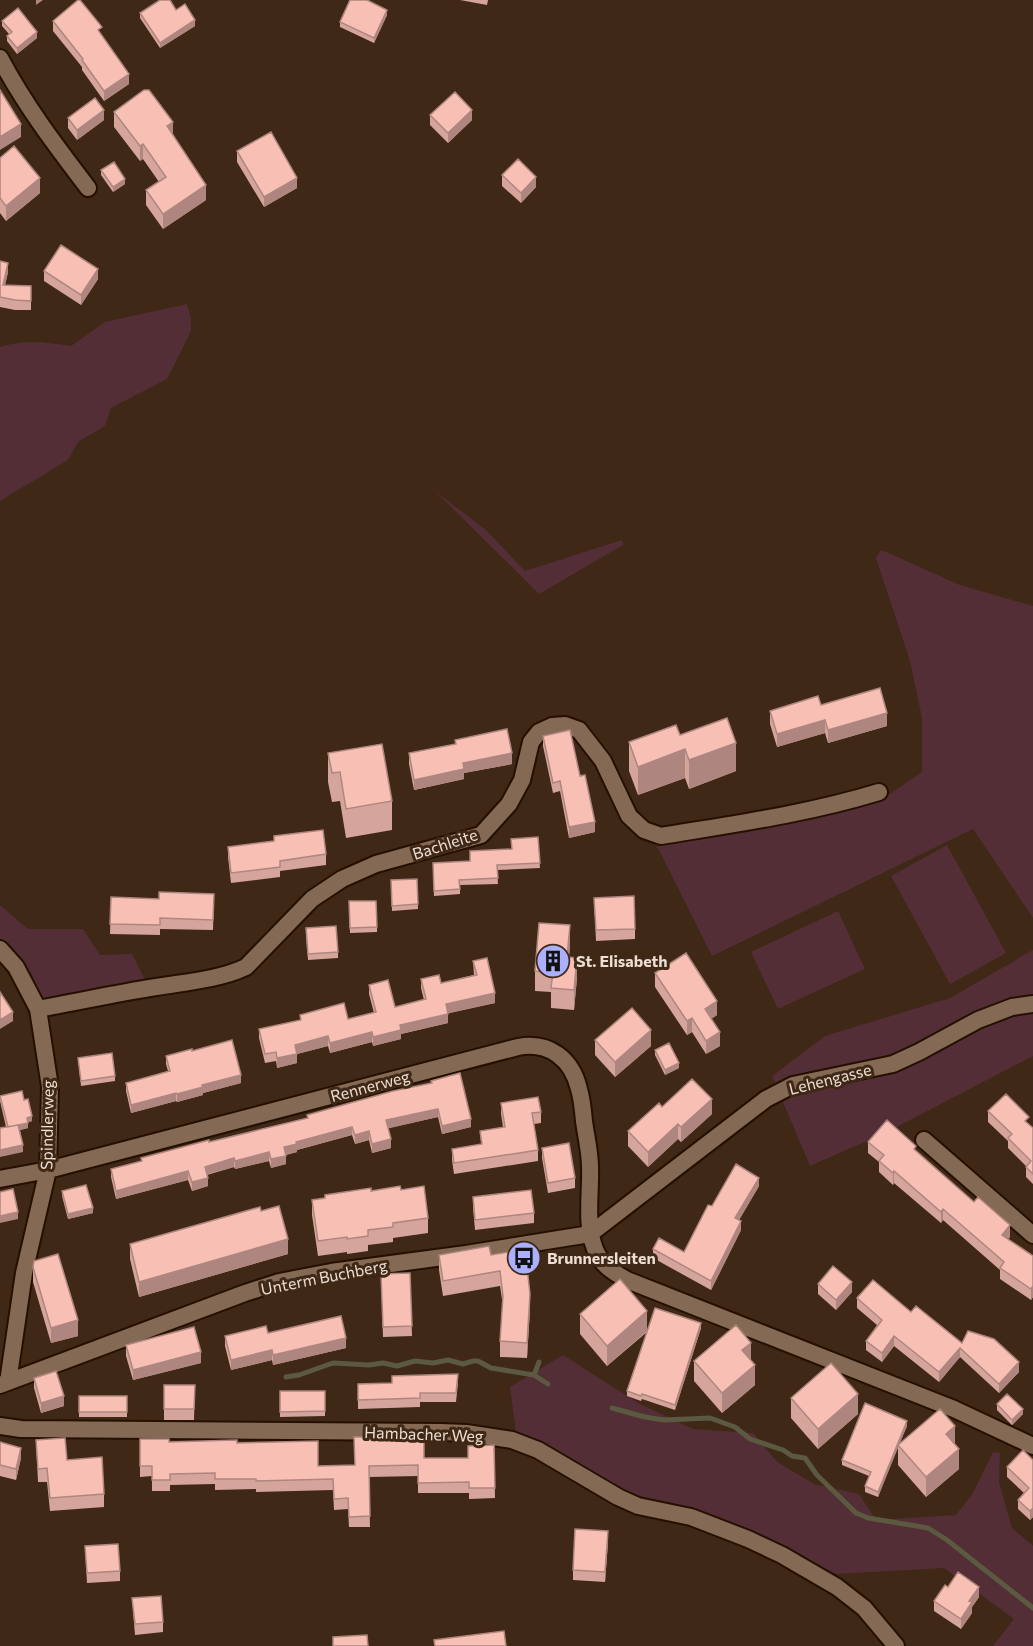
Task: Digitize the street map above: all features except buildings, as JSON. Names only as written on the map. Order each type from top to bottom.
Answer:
[{"type":"street","points":[[0,58],[36,118],[88,188]]},
{"type":"street","name":"Bachleite","points":[[38,1009],[219,977],[246,967],[312,899],[342,879],[376,864],[481,835],[509,804],[522,780],[531,742],[539,732],[552,726],[565,725],[579,730],[603,761],[628,816],[644,830],[661,836],[774,818],[879,792]]},
{"type":"street","name":"Spindlerweg","points":[[0,949],[16,967],[38,1009],[50,1087],[48,1170],[24,1274],[4,1384]]},
{"type":"street","name":"Lehengasse","points":[[590,1234],[766,1099],[793,1085],[893,1064],[919,1053],[978,1020],[1012,1008],[1033,1004]]},
{"type":"street","name":"Rennerweg","points":[[0,1179],[48,1170],[529,1045],[539,1046],[557,1054],[574,1073],[579,1088],[590,1164],[590,1234]]},
{"type":"street","points":[[924,1140],[1033,1235]]},
{"type":"street","points":[[590,1234],[600,1261],[627,1280],[954,1409],[1033,1446]]},
{"type":"street","name":"Unterm Buchberg","points":[[4,1384],[244,1293],[279,1282],[331,1272],[590,1234]]},
{"type":"street","name":"Hambacher Weg","points":[[0,1426],[21,1429],[441,1432],[466,1433],[512,1440],[538,1450],[618,1497],[638,1506],[691,1517],[782,1555],[837,1587],[864,1608],[896,1646]]},
{"type":"shaded area","points":[[187,304],[191,318],[191,331],[167,379],[111,408],[105,426],[78,442],[68,460],[0,501],[0,347],[26,342],[71,346],[105,322]]},
{"type":"shaded area","points":[[435,491],[486,530],[525,571],[622,540],[623,545],[539,594]]},
{"type":"shaded area","points":[[880,551],[960,585],[1033,606],[1033,918],[973,829],[712,956],[655,842],[795,818],[890,794],[922,772],[922,718],[910,661],[876,558]]},
{"type":"shaded area","points":[[947,845],[1006,953],[950,984],[891,876]]},
{"type":"shaded area","points":[[0,905],[28,929],[83,929],[100,955],[132,954],[145,980],[46,1003],[29,976],[0,939]]},
{"type":"shaded area","points":[[838,911],[865,969],[778,1009],[751,952]]},
{"type":"shaded area","points":[[1033,950],[1033,1056],[887,1132],[810,1166],[772,1076],[825,1036],[950,998]]},
{"type":"shaded area","points":[[563,1355],[640,1404],[693,1429],[753,1433],[777,1462],[814,1484],[859,1494],[876,1520],[956,1515],[973,1493],[993,1452],[1000,1453],[999,1482],[1012,1528],[1033,1546],[1033,1646],[993,1646],[1014,1619],[944,1568],[837,1574],[724,1521],[626,1496],[516,1432],[510,1387]]},
{"type":"waterway","points":[[286,1377],[333,1363],[369,1365],[383,1363],[397,1366],[415,1361],[433,1363],[448,1360],[463,1364],[478,1361],[491,1368],[534,1375],[548,1384]]},
{"type":"waterway","points":[[534,1375],[539,1362]]},
{"type":"waterway","points":[[612,1408],[664,1420],[710,1418],[735,1427],[750,1439],[783,1450],[792,1456],[805,1458],[817,1475],[856,1513],[868,1518],[928,1528],[947,1540],[1033,1608]]},
{"type":"place","name":"St. Elisabeth","points":[[553,961]]},
{"type":"place","name":"Brunnersleiten","points":[[524,1258]]}]
